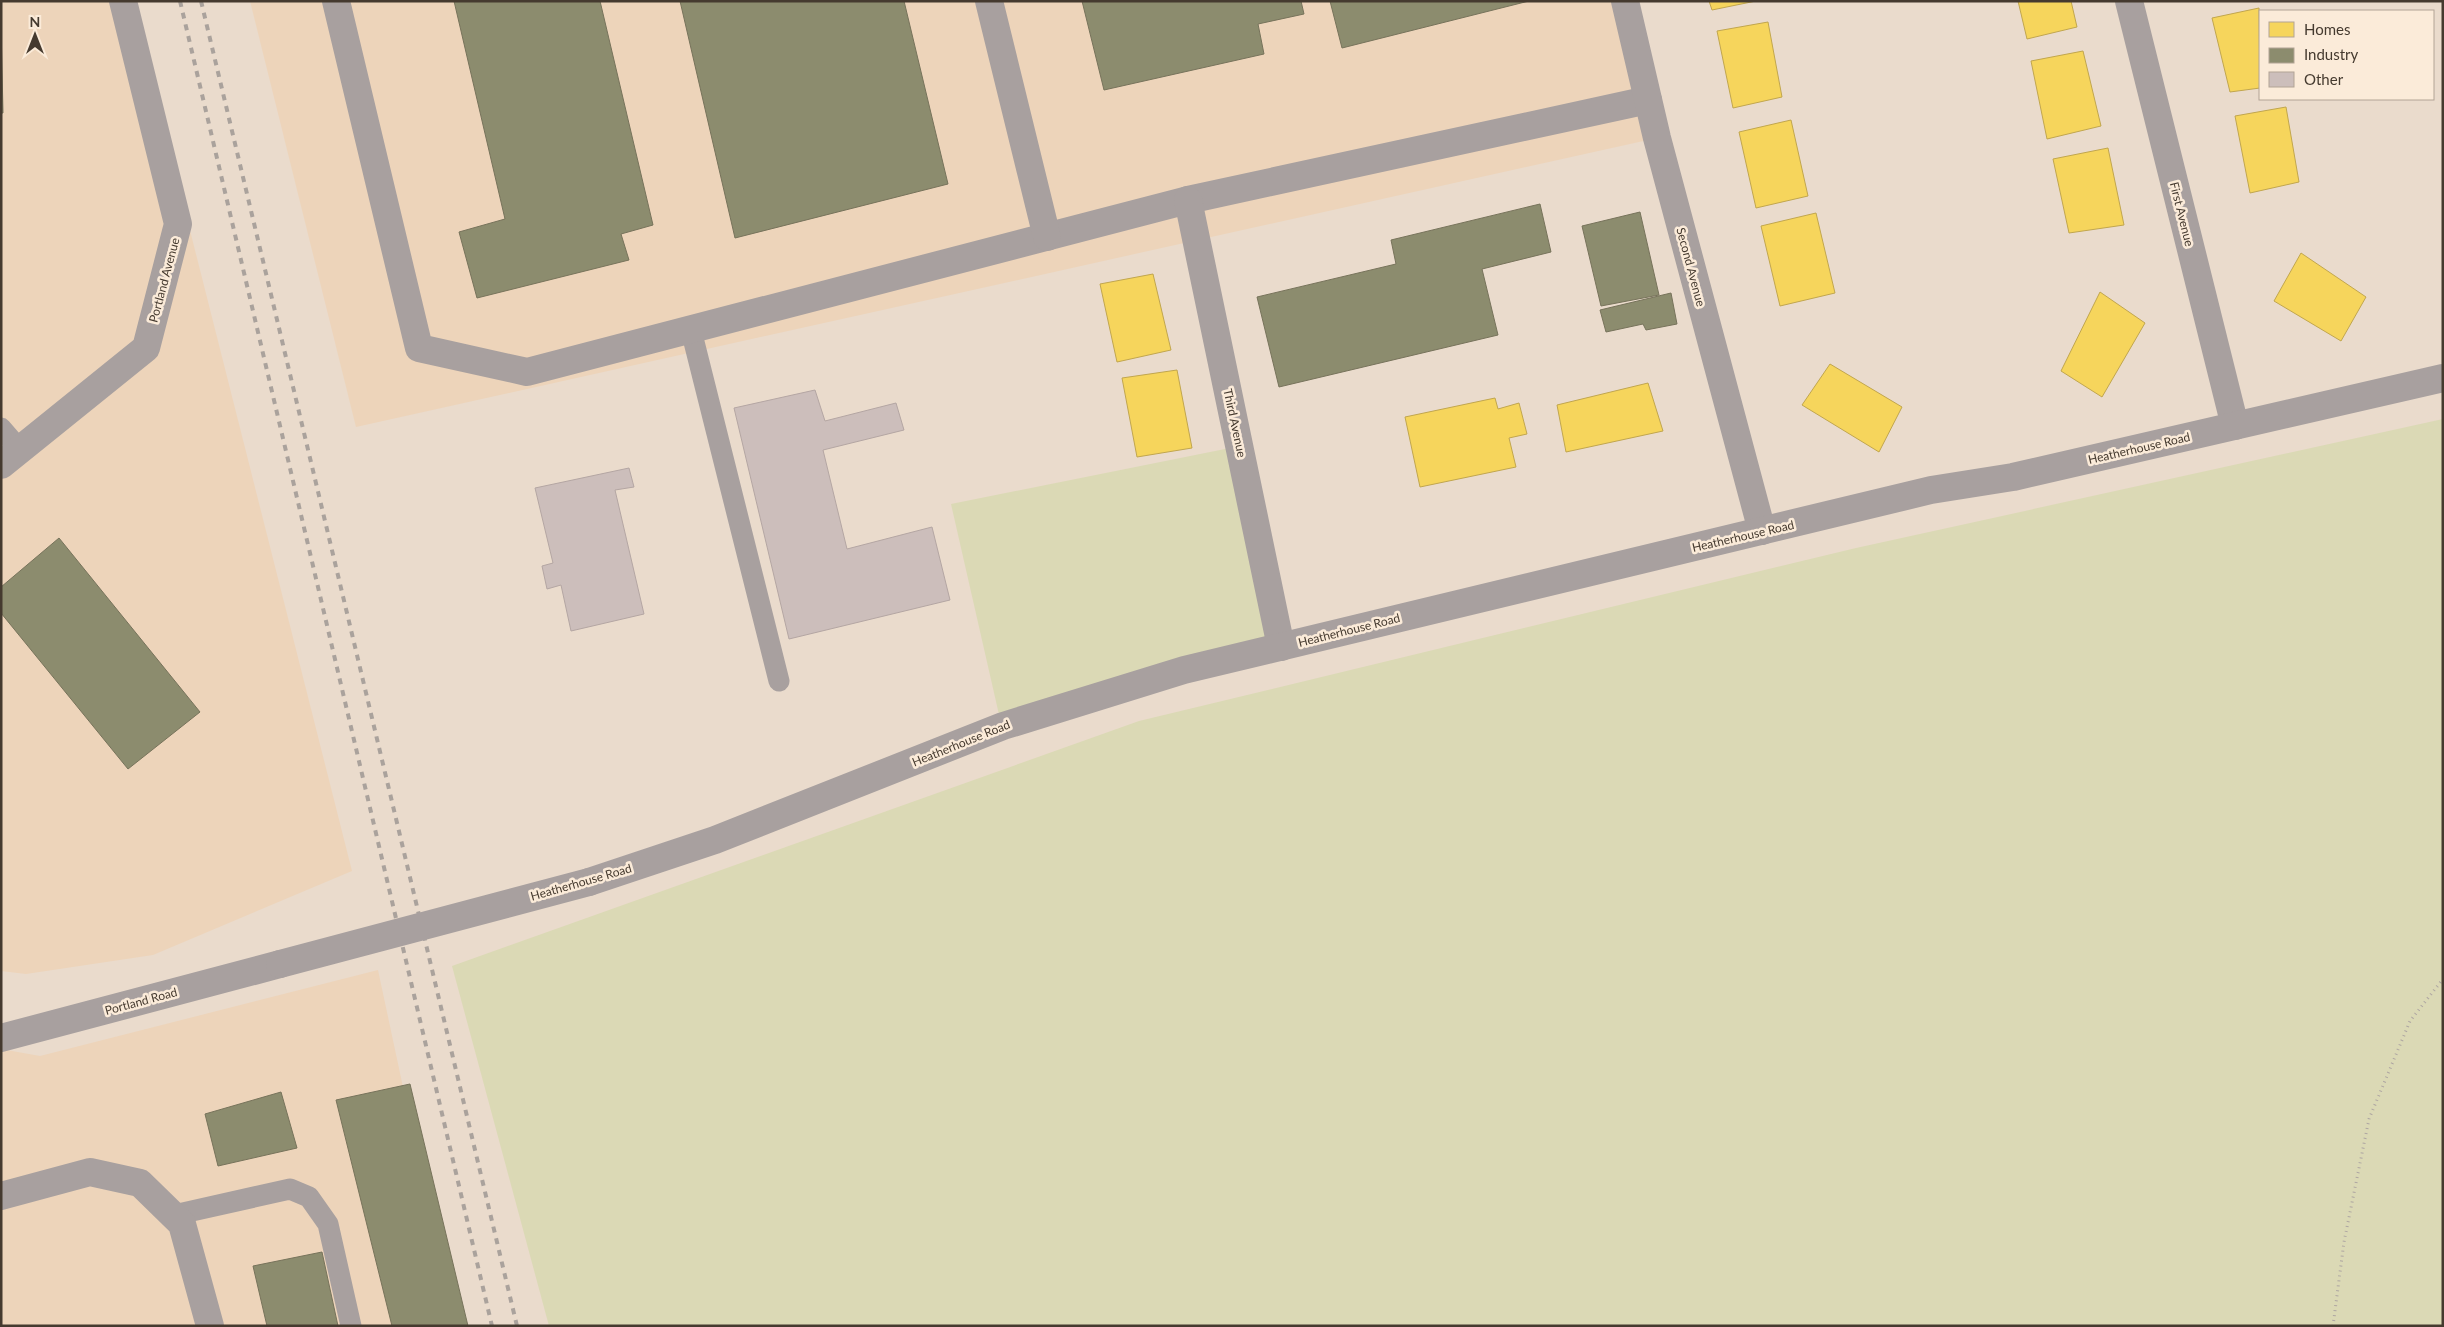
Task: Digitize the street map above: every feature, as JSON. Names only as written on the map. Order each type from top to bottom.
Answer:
[{"type":"street","name":"Portland Avenue","points":[[11,457],[146,348],[178,224],[123,1]]},
{"type":"street","points":[[336,1],[419,348],[527,372],[1188,200],[1648,100]]},
{"type":"street","points":[[989,1],[1047,236]]},
{"type":"street","name":"Second Avenue","points":[[1625,1],[1648,100],[1762,531]]},
{"type":"street","name":"First Avenue","points":[[2129,1],[2235,426]]},
{"type":"street","name":"Third Avenue","points":[[1188,200],[1281,647]]},
{"type":"street","name":"Heatherhouse Road","points":[[280,964],[589,882],[715,840],[1003,726],[1184,670],[1529,585],[1931,490],[2013,477],[2443,378]]},
{"type":"street","name":"Portland Road","points":[[1,1022],[46,1027],[280,964]]},
{"type":"street","points":[[1,1038],[46,1027]]},
{"type":"street","points":[[1,1196],[90,1172],[140,1183],[182,1224],[210,1326]]},
{"type":"lane","points":[[690,330],[779,681]]},
{"type":"lane","points":[[1,428],[11,457]]},
{"type":"lane","points":[[174,1215],[290,1189],[309,1197],[328,1224],[351,1326]]},
{"type":"path","points":[[2333,1326],[2344,1242],[2369,1120],[2410,1021],[2443,979]]},
{"type":"shaded area","points":[[1,1],[132,1],[352,871],[153,955],[26,974],[1,971]]},
{"type":"shaded area","points":[[250,1],[1622,1],[1657,138],[356,427]]},
{"type":"shaded area","points":[[2443,419],[2443,1326],[549,1326],[452,966],[1139,721],[1856,548]]},
{"type":"shaded area","points":[[1230,448],[1272,641],[1000,719],[951,504]]},
{"type":"shaded area","points":[[378,970],[454,1326],[1,1326],[1,1049],[40,1056]]},
{"type":"building: Homes","points":[[1709,1],[1756,1],[1712,10]]},
{"type":"building: Homes","points":[[2018,1],[2071,1],[2077,27],[2027,39]]},
{"type":"building: Homes","points":[[2259,8],[2259,88],[2230,92],[2212,18]]},
{"type":"building: Homes","points":[[1768,22],[1782,97],[1733,108],[1717,31]]},
{"type":"building: Homes","points":[[2083,51],[2101,126],[2047,139],[2031,61]]},
{"type":"building: Homes","points":[[2286,107],[2299,182],[2250,193],[2235,116]]},
{"type":"building: Homes","points":[[1791,120],[1808,196],[1756,208],[1739,132]]},
{"type":"building: Homes","points":[[2108,148],[2124,225],[2069,233],[2053,159]]},
{"type":"building: Homes","points":[[1816,213],[1835,293],[1780,306],[1761,226]]},
{"type":"building: Homes","points":[[2301,253],[2366,297],[2341,341],[2274,301]]},
{"type":"building: Homes","points":[[1153,274],[1171,350],[1117,362],[1100,284]]},
{"type":"building: Homes","points":[[2100,292],[2145,323],[2102,397],[2061,371]]},
{"type":"building: Homes","points":[[1830,364],[1902,407],[1879,452],[1802,405]]},
{"type":"building: Homes","points":[[1177,370],[1192,448],[1137,457],[1122,378]]},
{"type":"building: Homes","points":[[1648,383],[1663,431],[1566,452],[1557,405]]},
{"type":"building: Homes","points":[[1495,398],[1498,409],[1519,403],[1527,434],[1509,438],[1516,467],[1420,487],[1405,417]]},
{"type":"building: Industry","points":[[454,1],[600,1],[653,225],[621,234],[629,260],[477,298],[459,232],[505,219]]},
{"type":"building: Industry","points":[[680,1],[904,1],[948,184],[735,238]]},
{"type":"building: Industry","points":[[1082,1],[1301,1],[1304,14],[1258,24],[1264,54],[1104,90]]},
{"type":"building: Industry","points":[[1330,1],[1529,1],[1342,48]]},
{"type":"building: Industry","points":[[1,26],[3,113],[1,113]]},
{"type":"building: Industry","points":[[1540,204],[1551,252],[1482,269],[1498,335],[1279,387],[1257,297],[1396,264],[1391,240]]},
{"type":"building: Industry","points":[[1640,212],[1659,295],[1601,306],[1582,226]]},
{"type":"building: Industry","points":[[1671,293],[1677,324],[1646,330],[1643,324],[1606,332],[1600,310]]},
{"type":"building: Industry","points":[[59,538],[200,712],[128,769],[1,613],[1,587]]},
{"type":"building: Industry","points":[[410,1084],[468,1326],[392,1326],[336,1100]]},
{"type":"building: Industry","points":[[281,1092],[297,1148],[218,1166],[205,1114]]},
{"type":"building: Industry","points":[[322,1252],[338,1326],[267,1326],[253,1266]]},
{"type":"building: Other","points":[[815,390],[825,421],[896,403],[904,430],[823,450],[847,549],[932,527],[950,600],[789,639],[734,408]]},
{"type":"building: Other","points":[[629,468],[634,487],[615,490],[644,614],[571,631],[561,585],[547,589],[542,566],[553,563],[535,488]]},
{"type":"railway","points":[[180,1],[492,1326]]},
{"type":"railway","points":[[201,1],[517,1326]]}]
